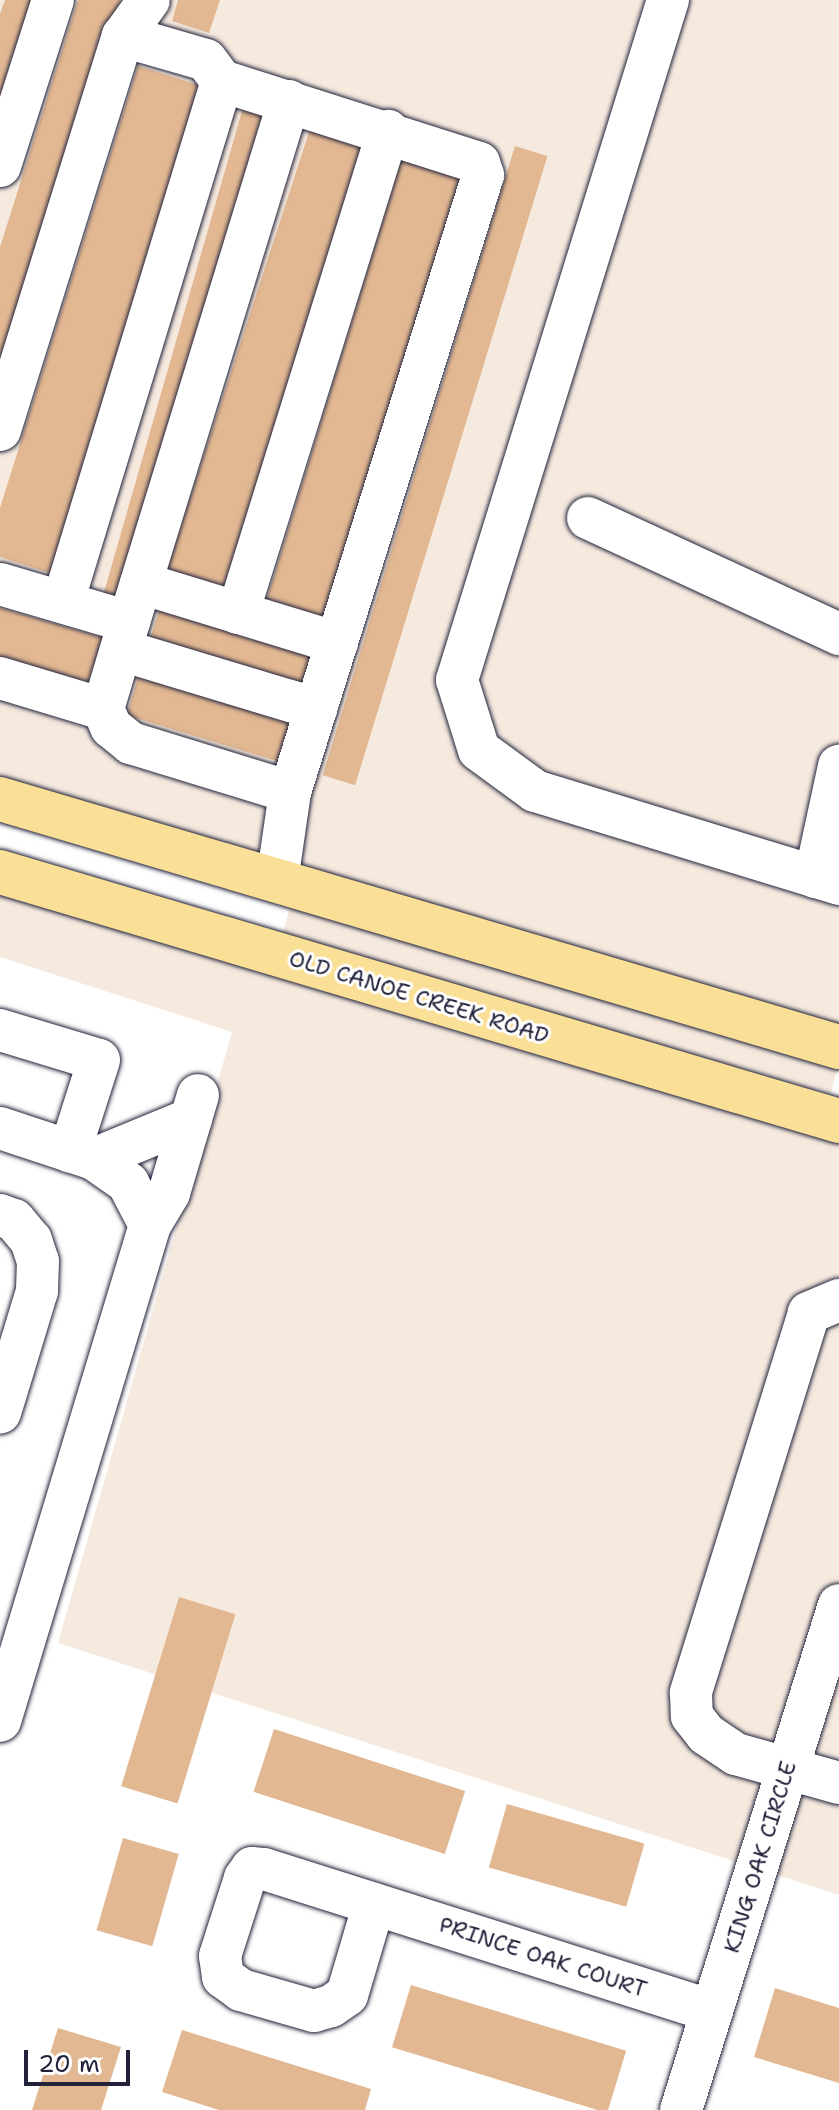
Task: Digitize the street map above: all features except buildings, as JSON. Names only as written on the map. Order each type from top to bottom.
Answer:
[{"type":"main road","points":[[0,799],[839,1047]]},
{"type":"main road","name":"OLD CANOE CREEK ROAD","points":[[0,872],[839,1121]]},
{"type":"main road","points":[[257,948],[277,881]]},
{"type":"street","points":[[0,166],[53,0]]},
{"type":"street","points":[[0,430],[123,36],[149,0]]},
{"type":"street","points":[[668,0],[457,680],[479,750],[535,791],[827,880],[839,766]]},
{"type":"street","points":[[123,36],[206,60],[222,81],[466,155],[479,163],[483,175],[316,709],[286,784],[277,881]]},
{"type":"street","points":[[63,602],[222,81]]},
{"type":"street","points":[[286,784],[131,743],[111,727],[103,709],[289,101]]},
{"type":"street","points":[[238,613],[388,131]]},
{"type":"street","points":[[588,518],[839,634]]},
{"type":"street","points":[[141,583],[337,643]]},
{"type":"street","points":[[0,584],[63,602],[125,636],[316,709]]},
{"type":"street","points":[[0,678],[103,709]]},
{"type":"street","points":[[0,1030],[99,1060],[82,1155]]},
{"type":"street","points":[[0,1721],[150,1225],[169,1193],[194,1107],[82,1155]]},
{"type":"street","points":[[0,1128],[82,1155],[128,1183],[150,1225]]},
{"type":"street","points":[[0,1215],[23,1230],[38,1261],[37,1291],[0,1413]]},
{"type":"street","points":[[839,1300],[809,1313],[691,1693],[692,1716],[706,1734],[736,1754],[839,1783]]},
{"type":"street","name":"KING OAK CIRCLE","points":[[681,2110],[839,1605]]},
{"type":"street","name":"PRINCE OAK COURT","points":[[374,1904],[712,2011]]},
{"type":"shaded area","points":[[0,0],[839,0],[839,1028],[0,779]]},
{"type":"shaded area","points":[[0,891],[839,1140],[839,1895],[58,1643],[232,1032],[0,957]]},
{"type":"shaded area","points":[[291,904],[839,1061],[831,1094],[282,937]]}]
